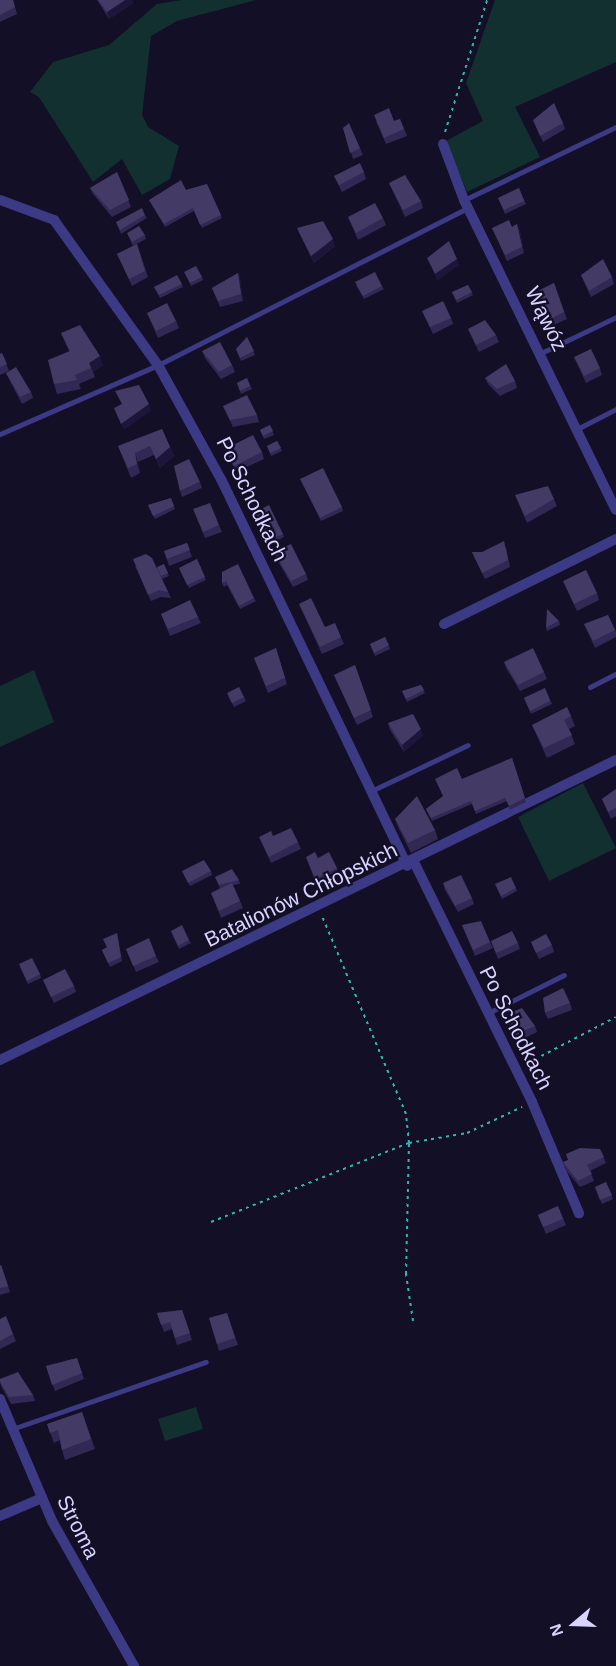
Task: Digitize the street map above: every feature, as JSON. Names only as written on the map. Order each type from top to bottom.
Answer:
[{"type":"street","name":"Wąwóz","points":[[443,144],[466,204],[616,510]]},
{"type":"street","name":"Po Schodkach","points":[[0,200],[54,220],[158,365],[217,471],[371,791],[411,864],[485,1015],[532,1102],[579,1213]]},
{"type":"street","points":[[444,624],[616,539]]},
{"type":"street","name":"Batalionów Chłopskich","points":[[0,1060],[411,864],[616,760]]},
{"type":"street","name":"Stroma","points":[[0,1400],[42,1498],[134,1666]]},
{"type":"street","points":[[0,1516],[42,1498]]},
{"type":"lane","points":[[0,434],[158,365],[616,127]]},
{"type":"lane","points":[[541,353],[616,317]]},
{"type":"lane","points":[[577,429],[616,409]]},
{"type":"lane","points":[[590,687],[616,674]]},
{"type":"lane","points":[[371,791],[468,745]]},
{"type":"lane","points":[[485,1015],[564,975]]},
{"type":"lane","points":[[11,1430],[206,1362]]},
{"type":"path","points":[[447,124],[487,0]]},
{"type":"path","points":[[319,908],[406,1114],[408,1143],[406,1274],[413,1321]]},
{"type":"path","points":[[514,1070],[616,1017]]},
{"type":"path","points":[[211,1221],[408,1143],[466,1133],[532,1102]]},
{"type":"green space","points":[[181,0],[256,0],[177,21],[151,36],[142,115],[148,127],[179,146],[170,179],[142,195],[122,159],[93,182],[39,97],[30,92],[53,62],[109,45],[157,4]]},
{"type":"green space","points":[[495,0],[616,0],[616,62],[515,107],[540,157],[467,192],[446,141],[483,121],[466,83]]},
{"type":"green space","points":[[34,670],[54,722],[0,747],[0,686]]},
{"type":"green space","points":[[583,783],[616,848],[549,881],[518,817]]},
{"type":"green space","points":[[196,1407],[203,1429],[165,1441],[158,1419]]},
{"type":"building","points":[[0,0],[13,0],[15,7],[0,15]]},
{"type":"building","points":[[98,0],[125,0],[107,12]]},
{"type":"building","points":[[554,103],[563,123],[540,136],[533,120]]},
{"type":"building","points":[[389,108],[394,121],[400,119],[404,129],[384,138],[374,115]]},
{"type":"building","points":[[349,123],[360,148],[350,153],[343,128]]},
{"type":"building","points":[[360,163],[364,172],[339,185],[334,176]]},
{"type":"building","points":[[117,172],[129,200],[110,210],[90,188]]},
{"type":"building","points":[[405,175],[421,201],[403,210],[389,183]]},
{"type":"building","points":[[181,180],[186,190],[207,184],[221,215],[200,225],[193,208],[164,224],[149,200]]},
{"type":"building","points":[[519,188],[524,201],[504,210],[498,198]]},
{"type":"building","points":[[375,203],[383,218],[356,233],[348,217]]},
{"type":"building","points":[[142,208],[145,215],[120,230],[116,222]]},
{"type":"building","points":[[509,220],[512,227],[517,224],[522,247],[505,255],[492,228]]},
{"type":"building","points":[[323,221],[333,239],[311,256],[297,228]]},
{"type":"building","points":[[139,226],[145,235],[132,242],[127,233]]},
{"type":"building","points":[[449,241],[457,259],[435,274],[427,258]]},
{"type":"building","points":[[137,244],[145,271],[129,279],[117,254]]},
{"type":"building","points":[[603,259],[612,277],[589,291],[581,275]]},
{"type":"building","points":[[196,266],[202,277],[190,283],[184,272]]},
{"type":"building","points":[[375,272],[382,286],[363,296],[355,282]]},
{"type":"building","points":[[238,273],[241,294],[218,301],[212,288]]},
{"type":"building","points":[[177,275],[182,284],[159,295],[154,287]]},
{"type":"building","points":[[554,283],[564,312],[548,320],[530,295]]},
{"type":"building","points":[[468,285],[472,292],[456,300],[452,292]]},
{"type":"building","points":[[443,301],[451,318],[430,327],[422,311]]},
{"type":"building","points":[[167,303],[176,321],[156,331],[147,313]]},
{"type":"building","points":[[485,320],[496,335],[476,345],[468,329]]},
{"type":"building","points":[[80,325],[100,356],[89,363],[91,368],[75,375],[77,380],[54,384],[48,360],[70,351],[61,333]]},
{"type":"building","points":[[247,337],[254,351],[240,358],[236,349]]},
{"type":"building","points":[[220,342],[232,365],[219,372],[202,351]]},
{"type":"building","points":[[591,349],[600,368],[584,376],[574,357]]},
{"type":"building","points":[[2,353],[7,364],[0,367],[0,354]]},
{"type":"building","points":[[506,364],[515,381],[497,389],[485,378]]},
{"type":"building","points":[[16,367],[31,392],[20,397],[6,373]]},
{"type":"building","points":[[247,378],[250,386],[240,391],[237,383]]},
{"type":"building","points":[[139,385],[149,404],[121,424],[114,408],[122,404],[115,391]]},
{"type":"building","points":[[247,395],[257,415],[230,420],[223,406]]},
{"type":"building","points":[[270,425],[273,431],[263,436],[260,430]]},
{"type":"building","points":[[162,429],[170,447],[156,459],[150,446],[135,453],[137,464],[128,468],[118,446]]},
{"type":"building","points":[[253,435],[262,452],[234,466],[225,449]]},
{"type":"building","points":[[277,441],[281,448],[270,453],[267,446]]},
{"type":"building","points":[[189,459],[200,482],[180,491],[174,466]]},
{"type":"building","points":[[323,468],[342,507],[320,518],[300,479]]},
{"type":"building","points":[[548,486],[554,499],[525,516],[515,495]]},
{"type":"building","points":[[171,498],[174,506],[153,516],[148,505]]},
{"type":"building","points":[[210,503],[219,525],[203,532],[193,509]]},
{"type":"building","points":[[269,505],[283,534],[269,540],[255,512]]},
{"type":"building","points":[[504,541],[508,560],[482,573],[472,552],[482,552]]},
{"type":"building","points":[[187,543],[190,550],[167,559],[164,551]]},
{"type":"building","points":[[291,544],[306,574],[291,581],[274,552]]},
{"type":"building","points":[[146,554],[152,558],[168,592],[159,590],[148,595],[133,559]]},
{"type":"building","points":[[197,559],[205,577],[187,585],[179,568]]},
{"type":"building","points":[[164,564],[168,573],[161,576],[157,567]]},
{"type":"building","points":[[238,564],[254,598],[239,606],[226,581],[222,583],[222,572]]},
{"type":"building","points":[[586,570],[597,593],[574,604],[563,581]]},
{"type":"building","points":[[311,598],[325,627],[335,623],[341,637],[320,647],[299,604]]},
{"type":"building","points":[[190,600],[198,617],[168,629],[161,614]]},
{"type":"building","points":[[547,609],[559,621],[546,628]]},
{"type":"building","points":[[608,615],[615,630],[593,641],[584,624]]},
{"type":"building","points":[[385,637],[389,645],[374,653],[370,644]]},
{"type":"building","points":[[276,648],[285,678],[266,686],[254,658]]},
{"type":"building","points":[[533,648],[544,672],[518,685],[504,662]]},
{"type":"building","points":[[355,665],[371,710],[354,718],[334,675]]},
{"type":"building","points":[[421,685],[424,690],[406,699],[402,691]]},
{"type":"building","points":[[239,687],[244,697],[232,703],[227,693]]},
{"type":"building","points":[[545,688],[550,701],[530,711],[524,698]]},
{"type":"building","points":[[567,707],[571,716],[564,720],[572,735],[544,748],[532,725]]},
{"type":"building","points":[[413,714],[421,729],[402,745],[388,723]]},
{"type":"building","points":[[512,758],[525,798],[509,806],[505,798],[475,811],[471,801],[431,818],[426,809],[443,796],[435,779],[457,768],[462,779]]},
{"type":"building","points":[[616,789],[616,808],[608,812],[602,799]]},
{"type":"building","points":[[417,796],[435,830],[408,843],[395,819]]},
{"type":"building","points":[[291,828],[298,842],[269,857],[259,837],[271,831],[273,836]]},
{"type":"building","points":[[315,852],[318,858],[329,852],[337,868],[315,879],[306,857]]},
{"type":"building","points":[[204,860],[211,871],[188,883],[182,871]]},
{"type":"building","points":[[232,869],[239,880],[219,885],[215,877]]},
{"type":"building","points":[[461,875],[472,898],[455,906],[443,883]]},
{"type":"building","points":[[511,877],[516,888],[501,896],[495,884]]},
{"type":"building","points":[[232,883],[240,901],[219,911],[211,893]]},
{"type":"building","points":[[481,921],[490,942],[473,950],[462,925]]},
{"type":"building","points":[[182,925],[189,940],[178,946],[171,931]]},
{"type":"building","points":[[512,931],[518,943],[496,953],[491,941]]},
{"type":"building","points":[[117,933],[121,957],[108,963],[102,950],[107,947],[103,939]]},
{"type":"building","points":[[546,934],[552,945],[536,953],[531,942]]},
{"type":"building","points":[[149,938],[156,956],[133,966],[126,949]]},
{"type":"building","points":[[32,958],[40,974],[27,981],[19,964]]},
{"type":"building","points":[[65,969],[74,986],[51,997],[43,980]]},
{"type":"building","points":[[563,988],[570,1003],[545,1013],[543,998]]},
{"type":"building","points":[[522,1008],[535,1026],[515,1035],[505,1015]]},
{"type":"building","points":[[580,1148],[600,1149],[604,1157],[587,1165],[592,1174],[578,1181],[563,1162],[568,1160],[566,1154]]},
{"type":"building","points":[[606,1182],[612,1195],[600,1200],[595,1187]]},
{"type":"building","points":[[558,1206],[563,1219],[543,1227],[538,1215]]},
{"type":"building","points":[[0,1266],[8,1286],[0,1288]]},
{"type":"building","points":[[182,1310],[190,1333],[175,1338],[170,1322],[161,1325],[157,1313]]},
{"type":"building","points":[[227,1313],[235,1338],[217,1344],[209,1318]]},
{"type":"building","points":[[6,1316],[13,1334],[0,1341],[0,1319]]},
{"type":"building","points":[[77,1358],[82,1373],[52,1385],[46,1366]]},
{"type":"building","points":[[18,1372],[33,1395],[9,1397],[0,1379]]},
{"type":"building","points":[[82,1412],[91,1439],[62,1450],[58,1430],[50,1433],[47,1424]]}]
